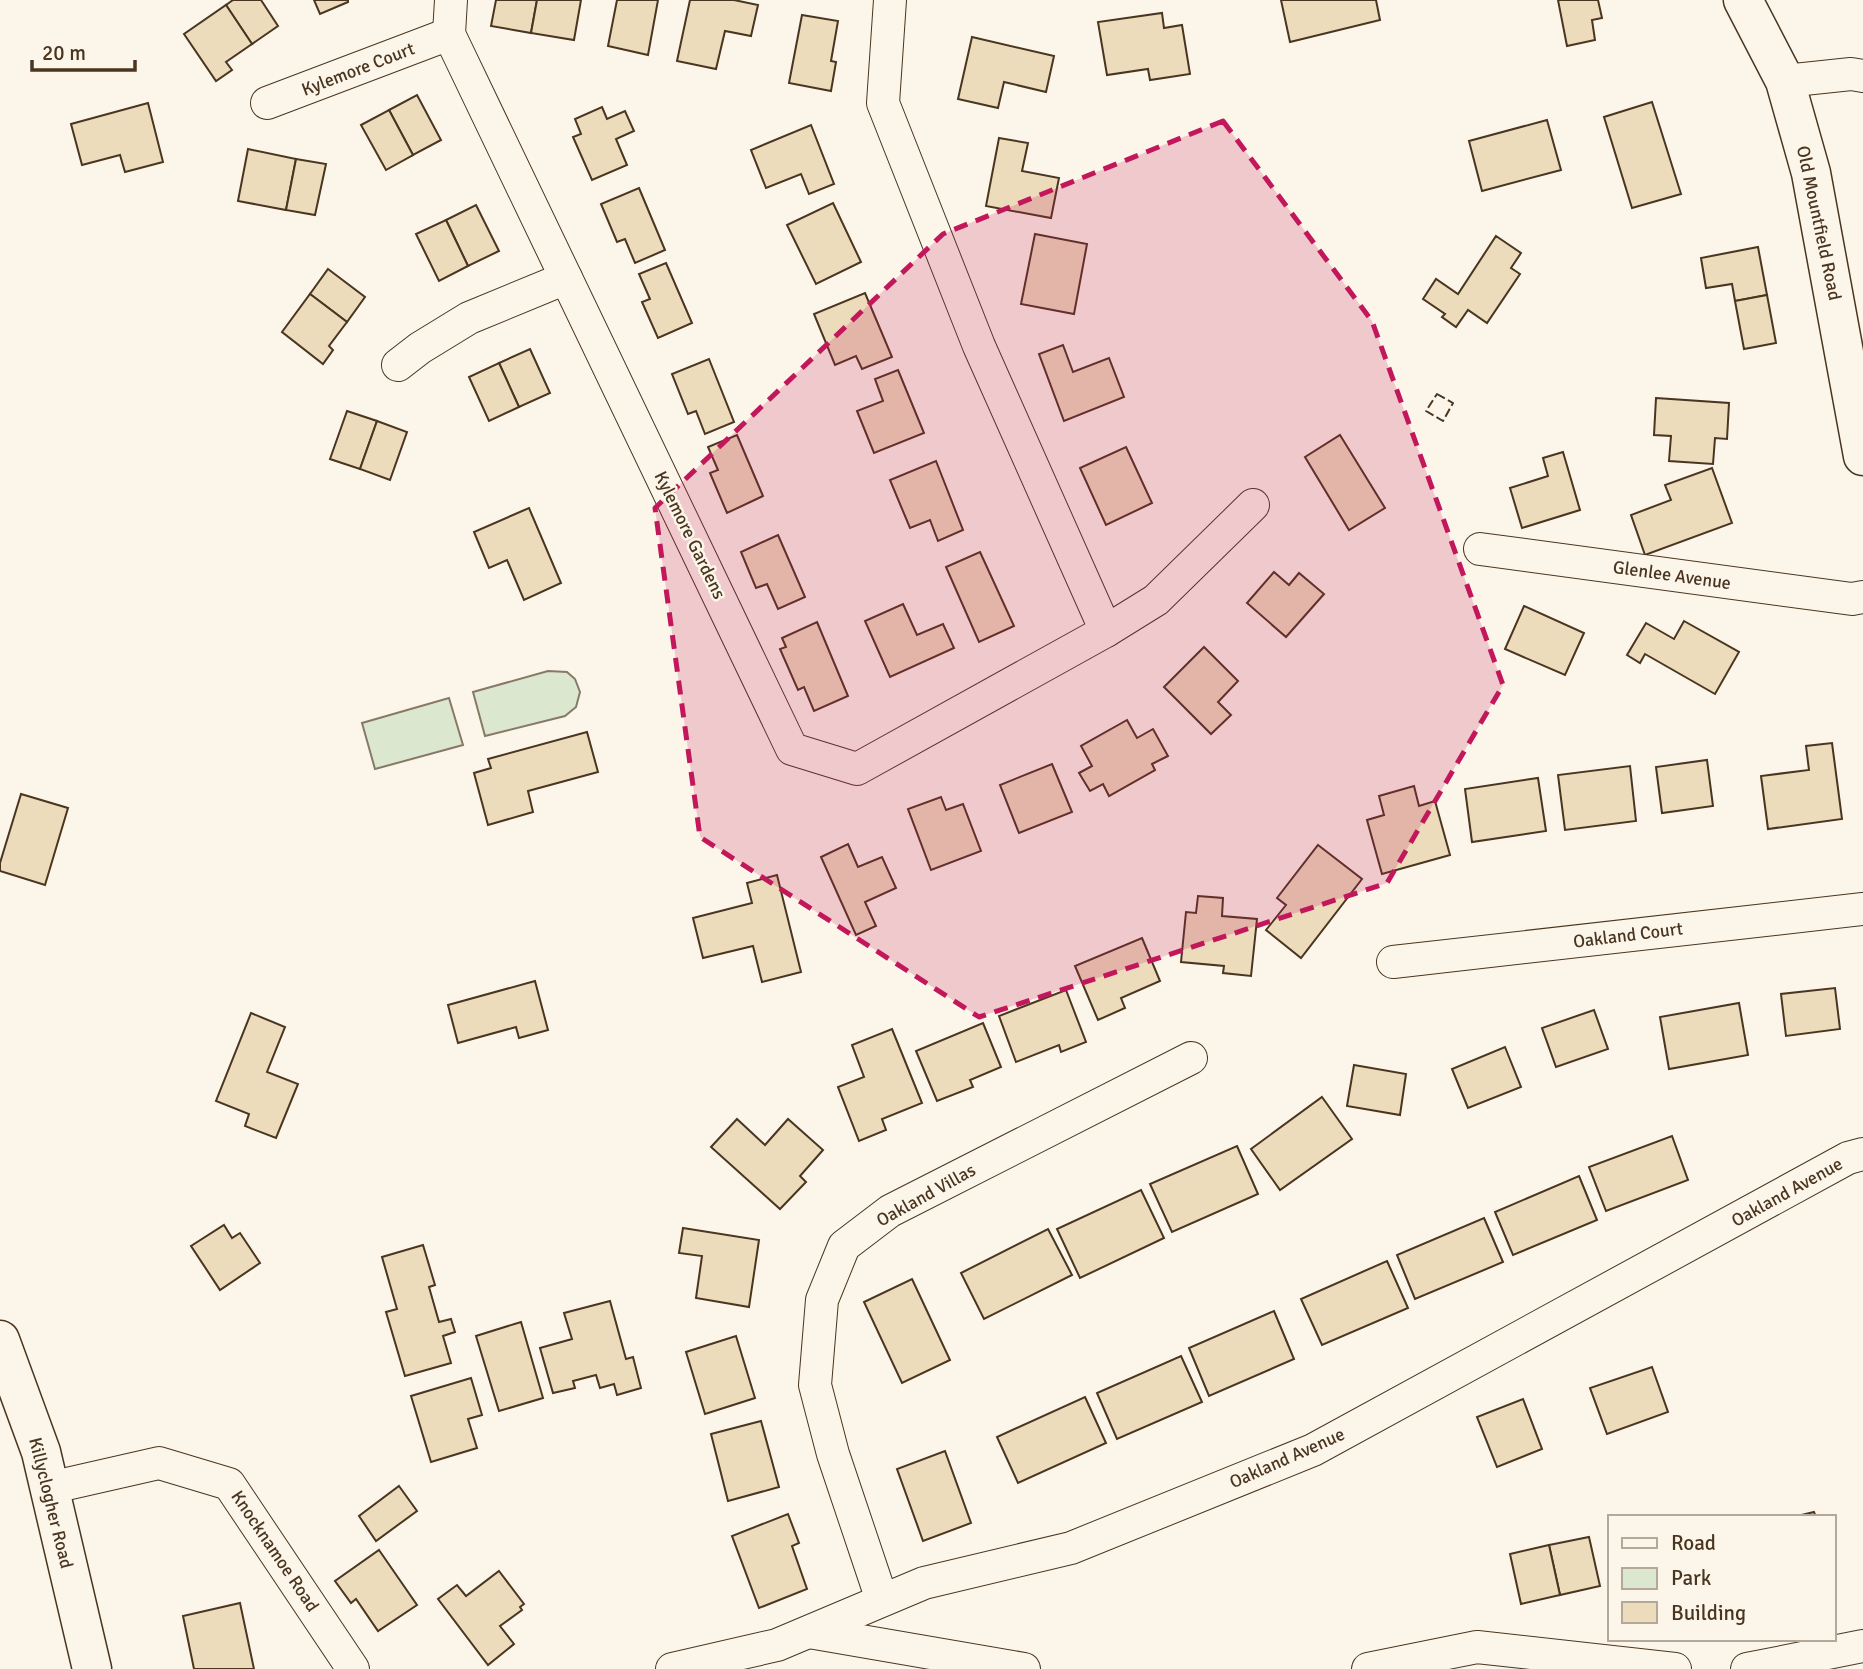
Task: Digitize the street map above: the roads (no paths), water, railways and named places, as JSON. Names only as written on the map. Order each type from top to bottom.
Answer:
[{"type":"main road","name":"Old Mountfield Road","points":[[1743,0],[1785,81],[1811,173],[1863,456]]},
{"type":"main road","name":"Killyclogher Road","points":[[0,1340],[41,1452],[93,1669]]},
{"type":"street","name":"Kylemore Gardens","points":[[451,0],[449,34],[792,749],[857,769],[1106,631],[1156,600],[1253,505]]},
{"type":"street","points":[[890,0],[883,103],[979,345],[1106,631]]},
{"type":"street","name":"Kylemore Court","points":[[267,103],[449,34]]},
{"type":"street","points":[[1785,81],[1851,74],[1863,76]]},
{"type":"street","points":[[398,365],[469,318],[566,278]]},
{"type":"street","name":"Glenlee Avenue","points":[[1480,549],[1852,599],[1863,597]]},
{"type":"street","name":"Oakland Court","points":[[1393,962],[1863,909]]},
{"type":"street","name":"Oakland Villas","points":[[882,1601],[833,1454],[815,1385],[822,1300],[844,1246],[890,1211],[1191,1058]]},
{"type":"street","name":"Oakland Avenue","points":[[672,1669],[777,1646],[924,1583],[1071,1549],[1313,1450],[1849,1158],[1863,1154]]},
{"type":"street","name":"Knocknamoe Road","points":[[48,1488],[159,1463],[229,1484],[353,1669]]},
{"type":"street","points":[[809,1632],[1024,1669]]},
{"type":"street","points":[[1747,1669],[1863,1646]]},
{"type":"street","points":[[1368,1669],[1477,1647],[1675,1669]]}]
